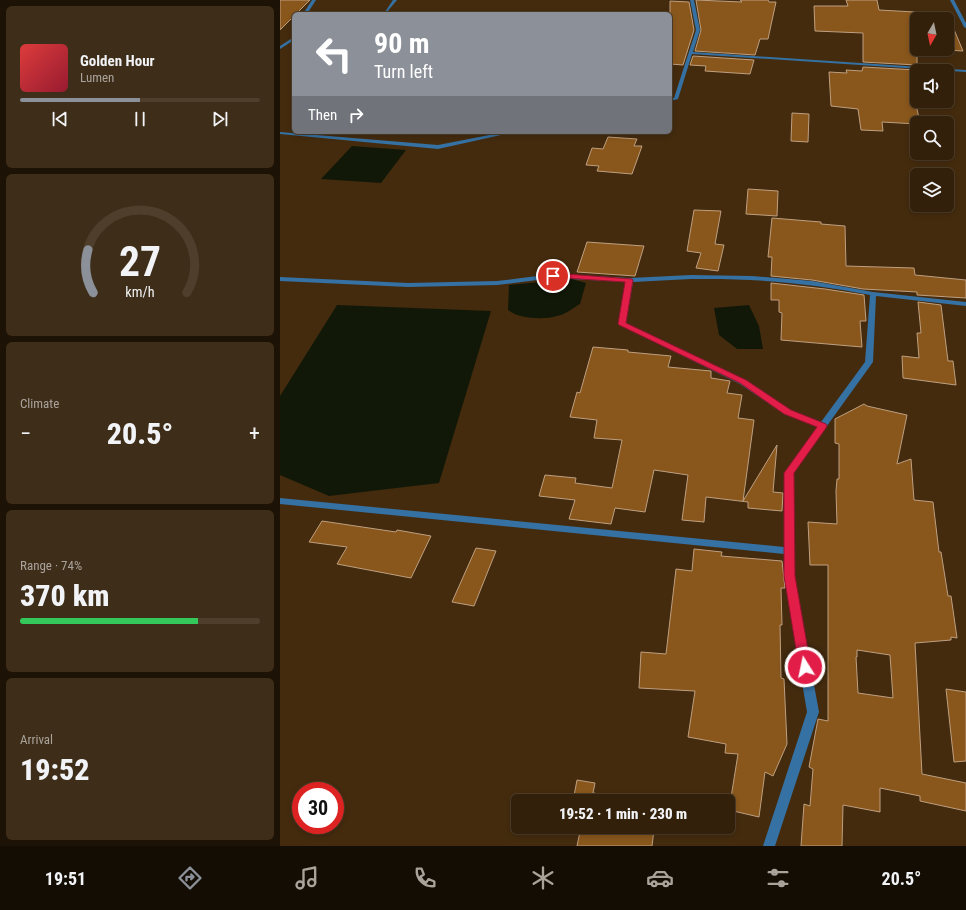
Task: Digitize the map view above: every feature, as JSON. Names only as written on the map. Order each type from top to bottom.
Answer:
[{"type":"street","points":[[306,12],[314,0]]},
{"type":"street","points":[[386,11],[395,0]]},
{"type":"street","points":[[672,100],[676,99],[698,30],[692,0]]},
{"type":"street","points":[[952,0],[966,27]]},
{"type":"street","points":[[280,48],[292,39]]},
{"type":"street","points":[[690,53],[966,71]]},
{"type":"street","points":[[280,133],[438,147],[502,134]]},
{"type":"street","points":[[280,279],[408,285],[497,283],[553,276],[630,280],[680,276],[760,278],[834,285],[873,294],[966,304]]},
{"type":"street","points":[[630,280],[622,324],[743,382],[787,412],[823,426]]},
{"type":"street","points":[[770,846],[813,712],[789,576],[789,473],[870,362],[873,294]]},
{"type":"street","points":[[280,501],[789,551]]},
{"type":"shaded area","points":[[352,146],[406,150],[381,183],[321,179]]},
{"type":"shaded area","points":[[572,279],[586,283],[580,304],[563,314],[545,318],[532,318],[518,315],[508,310],[509,285]]},
{"type":"shaded area","points":[[337,305],[491,311],[439,483],[329,496],[280,475],[280,396]]},
{"type":"shaded area","points":[[749,305],[759,326],[763,349],[737,349],[719,335],[714,308]]},
{"type":"building","points":[[280,0],[310,0],[298,12],[292,12],[292,18],[280,30]]},
{"type":"building","points":[[696,0],[742,2],[740,0],[768,0],[769,2],[776,2],[768,39],[760,39],[755,55],[695,51],[701,30]]},
{"type":"building","points":[[846,0],[877,0],[879,10],[915,12],[910,12],[910,56],[917,56],[917,64],[863,62],[863,33],[815,31],[814,6],[848,6]]},
{"type":"building","points":[[670,1],[689,2],[694,30],[683,65],[672,64],[672,12],[670,12]]},
{"type":"building","points":[[954,29],[963,51],[954,50]]},
{"type":"building","points":[[693,56],[754,60],[750,74],[705,71],[706,66],[690,65]]},
{"type":"building","points":[[863,67],[910,70],[910,108],[917,108],[918,116],[910,116],[910,124],[882,122],[883,131],[861,130],[858,109],[831,106],[829,72],[847,73],[846,70],[862,71]]},
{"type":"building","points":[[792,113],[809,114],[808,142],[791,141]]},
{"type":"building","points":[[608,137],[637,139],[634,146],[642,146],[632,174],[597,171],[599,166],[586,165],[592,148],[603,149]]},
{"type":"building","points":[[748,189],[778,191],[777,216],[746,214]]},
{"type":"building","points":[[694,210],[721,211],[715,244],[724,245],[718,271],[696,268],[701,253],[687,251]]},
{"type":"building","points":[[772,218],[821,222],[821,224],[845,226],[846,266],[914,268],[915,275],[966,280],[966,298],[917,295],[917,292],[863,289],[812,280],[771,276],[772,257],[768,257]]},
{"type":"building","points":[[587,242],[644,246],[635,276],[577,272]]},
{"type":"building","points":[[771,283],[864,295],[866,321],[860,321],[862,347],[781,340],[782,313],[779,312],[779,300],[771,300]]},
{"type":"building","points":[[918,302],[941,305],[948,361],[953,361],[956,385],[903,378],[902,356],[919,358],[917,333],[921,333]]},
{"type":"building","points":[[593,347],[671,356],[668,367],[711,371],[711,378],[730,381],[727,393],[742,395],[738,418],[754,420],[743,501],[777,445],[773,492],[783,493],[782,511],[748,508],[748,502],[706,497],[704,522],[682,520],[688,475],[654,470],[645,512],[615,508],[611,524],[569,519],[575,500],[539,496],[545,475],[576,478],[575,483],[612,488],[622,440],[594,438],[597,420],[570,417],[577,392],[580,393]]},
{"type":"building","points":[[864,404],[907,415],[897,464],[911,459],[914,500],[933,502],[939,552],[941,552],[948,596],[951,596],[957,638],[951,637],[951,640],[915,643],[922,774],[966,783],[966,811],[920,801],[920,796],[880,788],[880,812],[843,805],[842,846],[801,846],[804,804],[810,806],[813,769],[809,767],[818,719],[828,721],[828,565],[810,565],[808,522],[837,524],[836,491],[837,479],[839,479],[839,444],[835,443],[835,419]],"holes":[[[857,650],[890,655],[893,698],[858,693]]]},
{"type":"building","points":[[322,521],[396,532],[397,530],[431,536],[411,578],[337,564],[347,547],[309,542]]},
{"type":"building","points":[[476,548],[496,551],[474,606],[452,602]]},
{"type":"building","points":[[694,549],[722,552],[721,556],[782,561],[785,588],[781,588],[781,678],[784,679],[787,744],[773,776],[765,772],[759,817],[735,811],[735,794],[732,794],[738,754],[725,753],[726,744],[688,737],[695,691],[639,688],[641,652],[666,654],[676,569],[692,571]]},
{"type":"building","points":[[946,689],[966,692],[966,761],[954,762]]},
{"type":"building","points":[[577,780],[595,783],[593,793],[600,794],[574,794]]},
{"type":"building","points":[[580,834],[654,834],[652,846],[577,846]]},
{"type":"route","points":[[553,276],[584,276],[630,280],[622,324],[743,382],[787,412],[823,426],[789,473],[789,576],[805,667]]}]
